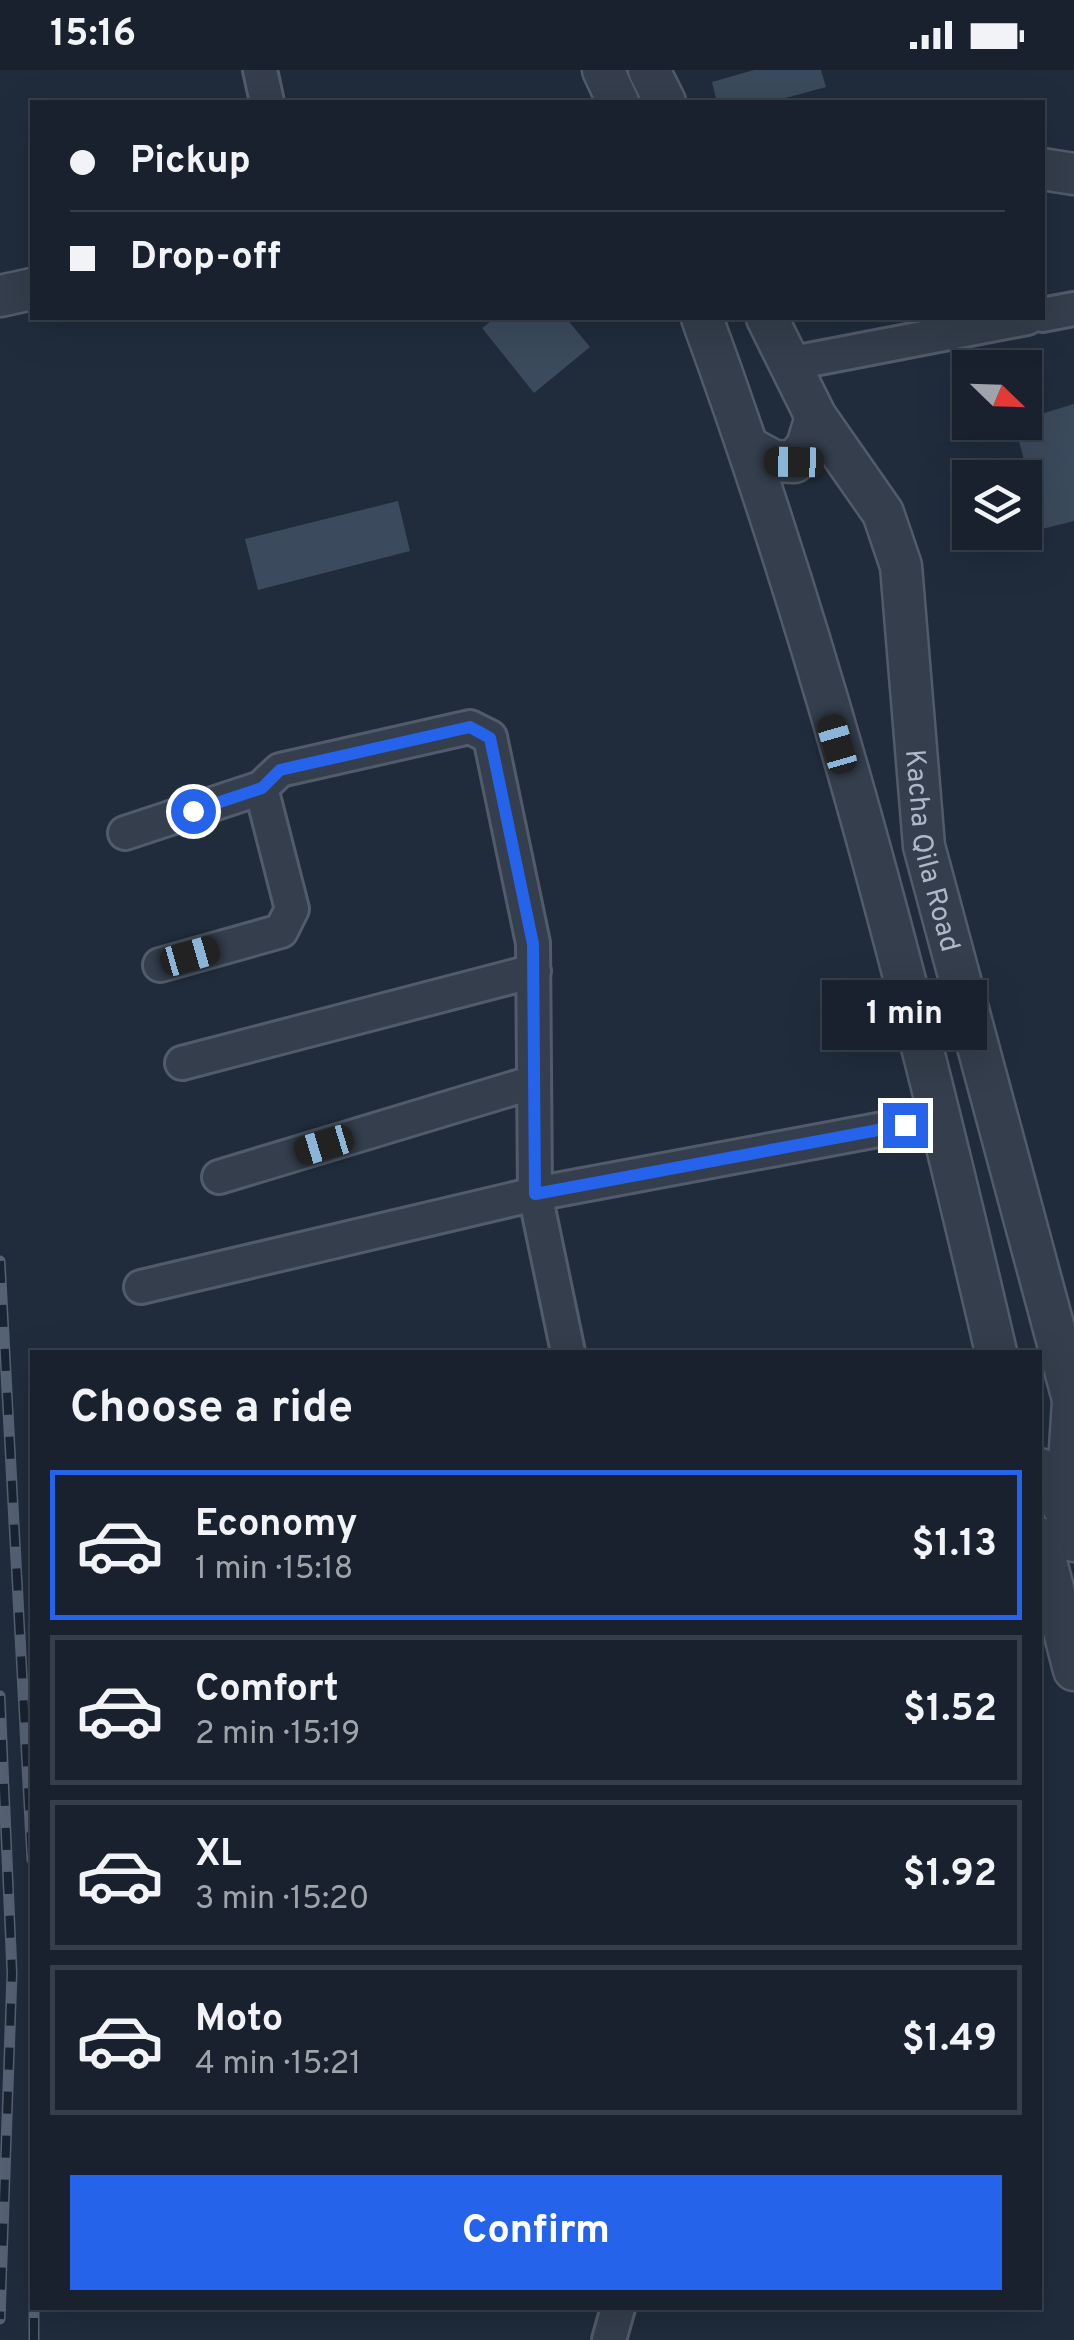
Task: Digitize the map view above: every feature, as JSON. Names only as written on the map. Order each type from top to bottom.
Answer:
[{"type":"street","points":[[260,70],[267,100]]},
{"type":"street","points":[[603,70],[617,100]]},
{"type":"street","points":[[650,70],[665,100]]},
{"type":"street","points":[[1045,169],[1074,174]]},
{"type":"street","points":[[0,296],[30,289]]},
{"type":"street","points":[[1045,313],[1074,308]]},
{"type":"street","points":[[703,320],[750,448],[942,1118],[996,1350]]},
{"type":"street","name":"Kacha Qila Road","points":[[768,320],[816,417],[883,514],[902,566],[924,846],[1074,1402],[1060,1530]]},
{"type":"street","points":[[788,364],[1018,320]]},
{"type":"street","points":[[750,448],[774,462],[794,462],[808,446],[816,417]]},
{"type":"street","points":[[124,834],[262,788],[280,770],[470,727],[480,729],[490,738],[533,944],[535,1194],[568,1350]]},
{"type":"street","points":[[160,965],[281,931],[289,922],[292,909],[262,788]]},
{"type":"street","points":[[182,1063],[534,971]]},
{"type":"street","points":[[219,1176],[534,1082]]},
{"type":"street","points":[[141,1287],[535,1194],[942,1118]]},
{"type":"street","points":[[1042,1474],[1060,1530],[1074,1670]]},
{"type":"street","points":[[609,2340],[617,2310]]},
{"type":"building","points":[[754,70],[821,70],[826,87],[778,100],[716,100],[712,82]]},
{"type":"building","points":[[492,320],[568,320],[590,347],[534,393],[482,328]]},
{"type":"building","points":[[1074,404],[1074,521],[1042,529],[1042,460],[1024,460],[1019,440],[1042,440],[1042,414]]},
{"type":"building","points":[[398,501],[410,551],[258,590],[245,539]]},
{"type":"railway","points":[[0,1261],[30,1823]]},
{"type":"railway","points":[[0,1696],[12,1973],[0,2319]]},
{"type":"railway","points":[[34,2310],[34,2340]]},
{"type":"route","points":[[193,811],[262,788],[280,770],[470,727],[480,729],[490,738],[533,944],[535,1194],[905,1125]]}]
